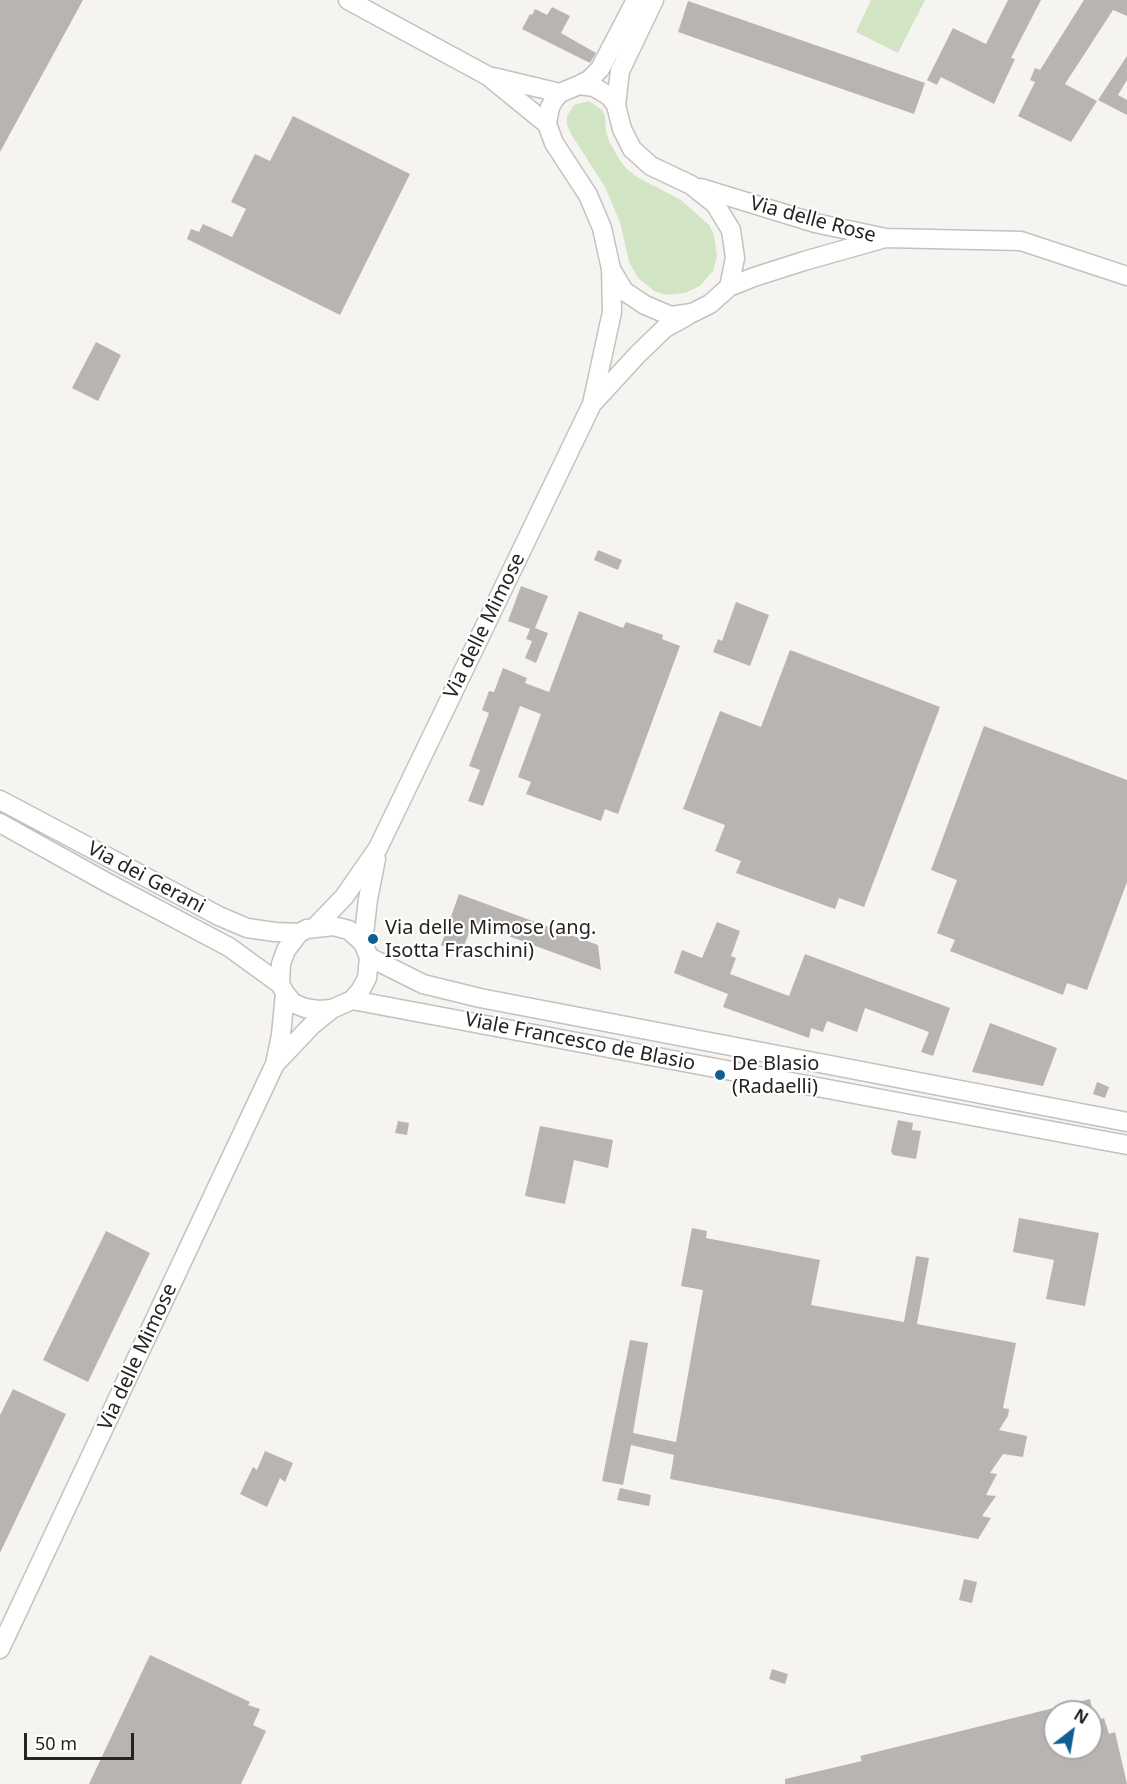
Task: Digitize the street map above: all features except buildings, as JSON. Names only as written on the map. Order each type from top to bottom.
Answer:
[{"type":"street","points":[[348,0],[488,76],[547,124]]},
{"type":"street","points":[[636,0],[600,69],[589,80],[560,93],[550,107],[547,124],[554,143],[588,195],[602,228],[611,269],[624,291],[645,305],[671,316],[692,313]]},
{"type":"street","points":[[654,0],[621,71],[616,105],[622,129],[632,149],[651,166],[691,184],[715,204],[731,230],[735,258],[729,287]]},
{"type":"street","points":[[488,76],[560,93]]},
{"type":"street","points":[[579,85],[594,87],[602,91],[616,105]]},
{"type":"street","name":"Via delle Rose","points":[[691,184],[815,222],[886,238]]},
{"type":"street","points":[[886,238],[1022,241],[1127,276]]},
{"type":"street","name":"Via delle Rose","points":[[692,313],[710,304],[729,287],[754,277],[886,238]]},
{"type":"street","name":"Via delle Mimose","points":[[307,930],[344,897],[378,848],[592,404],[612,312],[611,269]]},
{"type":"street","name":"Via delle Mimose","points":[[592,404],[665,328],[692,313]]},
{"type":"street","name":"Via dei Gerani","points":[[0,800],[219,916],[248,928],[275,932],[307,930]]},
{"type":"street","name":"Via dei Gerani","points":[[0,824],[229,947],[283,989]]},
{"type":"street","name":"Via delle Mimose","points":[[366,950],[368,899],[378,848]]},
{"type":"street","points":[[333,926],[349,930],[366,950],[367,978],[360,992],[352,1000],[332,1009],[294,1042],[275,1064],[280,1035],[283,989],[281,964],[286,950],[307,930],[333,926]]},
{"type":"street","name":"Viale Francesco de Blasio","points":[[366,950],[423,984],[480,998],[1127,1122]]},
{"type":"street","points":[[283,989],[293,1003],[305,1008],[332,1009]]},
{"type":"street","name":"Viale Francesco de Blasio","points":[[352,1000],[1127,1145]]},
{"type":"street","name":"Via delle Mimose","points":[[0,1649],[275,1064]]},
{"type":"green space","points":[[871,0],[925,0],[898,53],[856,32]]},
{"type":"green space","points":[[589,101],[602,110],[609,141],[627,169],[637,177],[681,200],[709,225],[714,235],[717,256],[713,271],[700,286],[685,293],[666,295],[654,291],[638,278],[629,262],[620,222],[605,187],[567,125],[567,116],[574,105]]},
{"type":"place","name":"Via delle Mimose (ang. Isotta Fraschini)","points":[[373,939]]},
{"type":"place","name":"De Blasio (Radaelli)","points":[[720,1075]]}]
